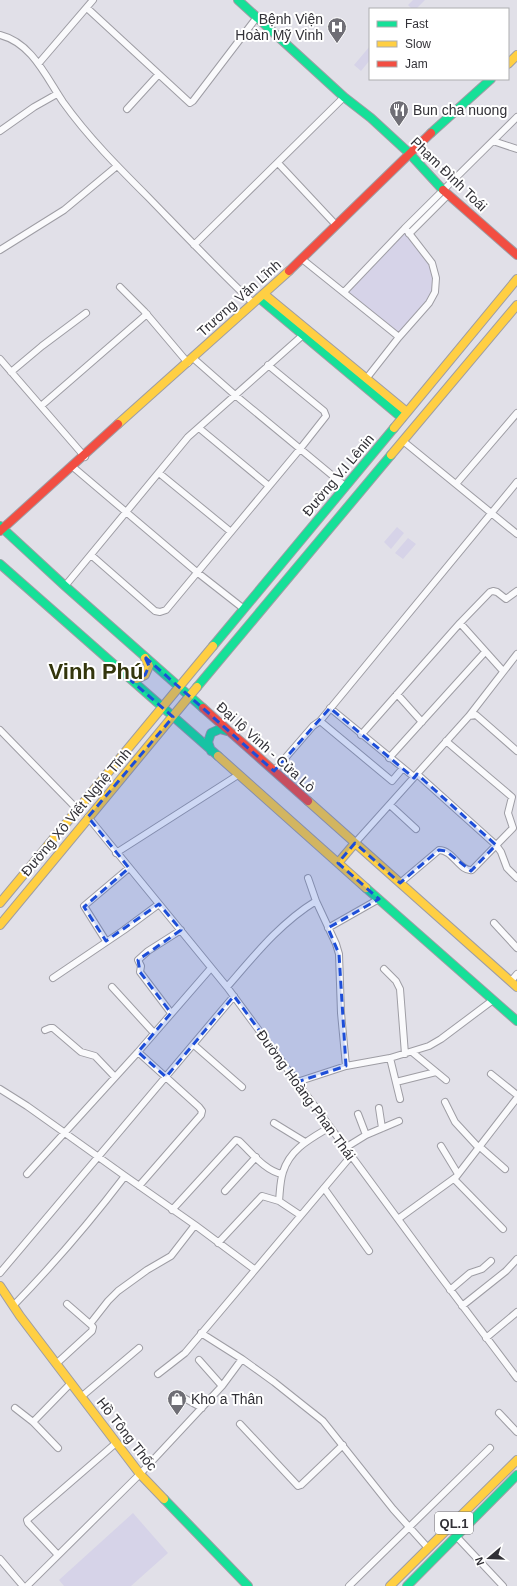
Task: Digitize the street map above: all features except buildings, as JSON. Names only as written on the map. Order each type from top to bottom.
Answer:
[{"type":"main road","name":"Phạm Đình Toái","points":[[238,0],[344,97],[371,118],[409,153],[446,193],[517,255]]},
{"type":"main road","points":[[509,63],[517,55]]},
{"type":"main road","name":"Trương Văn Lĩnh","points":[[1,527],[85,457],[259,299],[302,259],[409,153],[490,80]]},
{"type":"main road","name":"Đường V.I Lênin","points":[[178,686],[244,609],[517,279]]},
{"type":"main road","points":[[259,299],[404,415]]},
{"type":"main road","points":[[259,299],[366,379],[404,415]]},
{"type":"main road","name":"Đường V.I Lênin","points":[[173,717],[517,305]]},
{"type":"main road","points":[[391,431],[402,441]]},
{"type":"main road","name":"Đại lộ Vinh - Cửa Lò","points":[[1,527],[65,586],[514,984]]},
{"type":"main road","points":[[0,564],[517,1021]]},
{"type":"main road","points":[[127,677],[137,679],[145,675],[148,666],[145,657]]},
{"type":"main road","name":"Đường Xô Viết Nghệ Tĩnh","points":[[0,902],[178,686]]},
{"type":"main road","name":"Đường Xô Viết Nghệ Tĩnh","points":[[0,925],[88,817],[173,717]]},
{"type":"main road","points":[[212,751],[208,744],[208,738],[211,733],[220,729],[228,731]]},
{"type":"main road","points":[[338,863],[355,843]]},
{"type":"main road","name":"Hồ Tông Thốc","points":[[0,1286],[56,1364],[140,1474],[248,1586]]},
{"type":"main road","name":"QL.1","points":[[390,1586],[448,1528],[516,1468]]},
{"type":"main road","name":"QL.1","points":[[407,1586],[456,1536],[516,1468]]},
{"type":"main road","points":[[448,1528],[456,1536]]},
{"type":"street","points":[[39,63],[93,0]]},
{"type":"street","points":[[87,8],[188,102],[192,102],[257,17]]},
{"type":"street","points":[[0,35],[18,44],[39,63],[58,94],[89,136],[194,245],[259,299]]},
{"type":"street","points":[[127,109],[158,74]]},
{"type":"street","points":[[0,122],[2,130],[34,107],[58,94]]},
{"type":"street","points":[[194,245],[344,97]]},
{"type":"street","points":[[344,292],[446,193],[517,117]]},
{"type":"street","points":[[493,141],[517,149]]},
{"type":"street","points":[[278,163],[336,225]]},
{"type":"street","points":[[0,250],[64,210],[117,166]]},
{"type":"street","points":[[366,379],[431,299],[436,283],[436,273],[432,263],[407,231]]},
{"type":"street","points":[[302,259],[399,337]]},
{"type":"street","points":[[120,287],[191,360],[345,486]]},
{"type":"street","points":[[11,372],[42,346],[86,313]]},
{"type":"street","points":[[41,406],[147,314]]},
{"type":"street","points":[[65,586],[188,437],[303,335]]},
{"type":"street","points":[[0,359],[85,457]]},
{"type":"street","points":[[91,555],[155,611],[160,612],[166,610],[325,418],[326,413],[268,365]]},
{"type":"street","points":[[456,484],[517,413]]},
{"type":"street","points":[[199,428],[269,486]]},
{"type":"street","points":[[402,441],[517,534]]},
{"type":"street","points":[[73,467],[198,573],[244,609]]},
{"type":"street","points":[[159,473],[231,532]]},
{"type":"street","points":[[274,771],[313,726],[320,721],[517,482]]},
{"type":"street","points":[[361,735],[460,623],[492,591],[506,599],[517,591]]},
{"type":"street","points":[[460,623],[504,671]]},
{"type":"street","points":[[389,758],[485,652]]},
{"type":"street","points":[[355,843],[469,716],[517,654]]},
{"type":"street","points":[[397,694],[422,722]]},
{"type":"street","points":[[330,708],[389,758],[416,776],[496,846],[501,852],[508,868],[517,878]]},
{"type":"street","points":[[469,716],[476,716],[517,751]]},
{"type":"street","points":[[320,721],[402,790]]},
{"type":"street","points":[[2,732],[77,809]]},
{"type":"street","points":[[0,740],[2,732]]},
{"type":"street","points":[[400,883],[439,850],[446,851],[467,870],[471,871],[513,828],[508,813],[512,797],[446,741]]},
{"type":"street","points":[[392,781],[402,768]]},
{"type":"street","points":[[116,853],[238,775]]},
{"type":"street","points":[[390,805],[416,829]]},
{"type":"street","name":"Đường Hoàng Phan Thái","points":[[88,817],[234,996],[450,1290],[517,1378]]},
{"type":"street","points":[[106,941],[84,906],[129,868]]},
{"type":"street","points":[[308,878],[316,901],[336,944],[339,954],[346,1066]]},
{"type":"street","points":[[328,928],[379,899]]},
{"type":"street","points":[[227,987],[272,936],[299,912],[316,901]]},
{"type":"street","points":[[53,978],[124,930],[159,904]]},
{"type":"street","points":[[494,923],[517,948]]},
{"type":"street","points":[[171,1013],[140,972],[138,960],[148,951],[181,930]]},
{"type":"street","points":[[27,1174],[138,1052],[211,968]]},
{"type":"street","points":[[384,969],[392,976],[399,987],[405,1054]]},
{"type":"street","points":[[514,984],[517,974]]},
{"type":"street","points":[[112,987],[154,1032]]},
{"type":"street","points":[[0,1273],[234,996]]},
{"type":"street","points":[[297,1082],[346,1066],[390,1058],[412,1052],[438,1041],[493,1000]]},
{"type":"street","points":[[45,1030],[53,1028],[81,1052],[95,1056],[115,1077]]},
{"type":"street","points":[[194,1045],[242,1088]]},
{"type":"street","points":[[138,1052],[200,1108],[202,1113],[139,1186]]},
{"type":"street","points":[[412,1052],[446,1080]]},
{"type":"street","points":[[390,1058],[400,1099]]},
{"type":"street","points":[[396,1082],[436,1072]]},
{"type":"street","points":[[398,1219],[456,1177],[517,1097],[491,1074]]},
{"type":"street","points":[[0,1089],[27,1106],[195,1225],[254,1269]]},
{"type":"street","points":[[446,1102],[455,1122],[479,1148],[506,1169]]},
{"type":"street","points":[[379,1108],[382,1128]]},
{"type":"street","points":[[358,1114],[366,1135]]},
{"type":"street","points":[[345,1148],[366,1135],[399,1121]]},
{"type":"street","points":[[274,1123],[305,1142]]},
{"type":"street","points":[[279,1201],[282,1174],[290,1157],[305,1142],[330,1127]]},
{"type":"street","points":[[172,1210],[236,1140],[273,1171],[282,1174]]},
{"type":"street","points":[[441,1146],[456,1177],[503,1229]]},
{"type":"street","points":[[158,1374],[181,1357],[351,1156]]},
{"type":"street","points":[[225,1191],[256,1157]]},
{"type":"street","points":[[13,1306],[50,1267],[96,1214],[125,1176]]},
{"type":"street","points":[[324,1188],[369,1251]]},
{"type":"street","points":[[218,1242],[260,1197],[264,1196],[279,1201],[300,1215]]},
{"type":"street","points":[[90,1324],[118,1291],[147,1270],[172,1256],[195,1225]]},
{"type":"street","points":[[462,1306],[506,1271],[517,1259]]},
{"type":"street","points":[[450,1290],[470,1273],[482,1269],[491,1261]]},
{"type":"street","points":[[56,1364],[92,1331],[93,1327],[67,1304]]},
{"type":"street","points":[[486,1338],[517,1312]]},
{"type":"street","points":[[201,1333],[242,1359],[318,1417],[330,1428],[410,1528],[428,1548]]},
{"type":"street","points":[[81,1397],[139,1348]]},
{"type":"street","points":[[27,1586],[140,1474],[222,1386],[242,1359]]},
{"type":"street","points":[[199,1360],[222,1386]]},
{"type":"street","points":[[33,1422],[71,1383]]},
{"type":"street","points":[[177,1397],[184,1398],[202,1408]]},
{"type":"street","points":[[15,1408],[33,1422],[58,1448]]},
{"type":"street","points":[[499,1414],[517,1432]]},
{"type":"street","points":[[240,1424],[298,1486],[343,1445]]},
{"type":"street","points":[[58,1555],[28,1523],[27,1520],[116,1443]]},
{"type":"street","points":[[349,1586],[410,1528],[490,1448]]},
{"type":"street","points":[[456,1536],[503,1586]]},
{"type":"street","points":[[0,1559],[23,1586]]},
{"type":"highlighted area","points":[[145,657],[274,771],[330,708],[414,778],[417,774],[496,845],[471,871],[446,851],[439,850],[400,883],[355,843],[338,863],[379,899],[328,928],[339,954],[346,1066],[297,1082],[234,996],[166,1077],[138,1052],[171,1013],[140,972],[138,960],[181,930],[159,904],[106,941],[84,907],[129,868],[88,817],[173,717],[127,677],[137,679],[145,675],[149,666]]},
{"type":"shaded area","points":[[413,0],[425,0],[417,8],[411,8],[408,5]]},
{"type":"shaded area","points":[[369,47],[369,61],[361,71],[354,65]]},
{"type":"shaded area","points":[[405,228],[432,263],[435,292],[399,337],[344,292]]},
{"type":"shaded area","points":[[397,527],[404,533],[391,549],[384,542]]},
{"type":"shaded area","points":[[408,538],[416,544],[403,559],[395,553]]},
{"type":"shaded area","points":[[133,1513],[168,1553],[131,1586],[64,1586],[59,1580]]},
{"type":"traffic: fast","points":[[238,0],[344,97],[371,118],[409,153],[443,190]]},
{"type":"traffic: fast","points":[[431,133],[490,80]]},
{"type":"traffic: fast","points":[[259,298],[402,418]]},
{"type":"traffic: fast","points":[[213,646],[394,428]]},
{"type":"traffic: fast","points":[[197,687],[391,455]]},
{"type":"traffic: fast","points":[[0,526],[65,586],[203,708]]},
{"type":"traffic: fast","points":[[0,564],[218,756]]},
{"type":"traffic: fast","points":[[211,751],[208,742],[211,733],[220,729],[227,731]]},
{"type":"traffic: fast","points":[[366,888],[517,1021]]},
{"type":"traffic: fast","points":[[407,1586],[517,1475]]},
{"type":"traffic: fast","points":[[164,1499],[248,1586]]},
{"type":"traffic: slow","points":[[509,63],[517,55]]},
{"type":"traffic: slow","points":[[118,424],[289,271]]},
{"type":"traffic: slow","points":[[394,428],[517,279]]},
{"type":"traffic: slow","points":[[264,294],[407,412]]},
{"type":"traffic: slow","points":[[391,455],[517,305]]},
{"type":"traffic: slow","points":[[0,903],[213,646]]},
{"type":"traffic: slow","points":[[129,677],[137,679],[145,675],[149,666],[145,658]]},
{"type":"traffic: slow","points":[[0,925],[197,687]]},
{"type":"traffic: slow","points":[[218,756],[366,888]]},
{"type":"traffic: slow","points":[[308,801],[517,987]]},
{"type":"traffic: slow","points":[[338,863],[355,843]]},
{"type":"traffic: slow","points":[[0,1286],[20,1316],[140,1474],[164,1499]]},
{"type":"traffic: slow","points":[[390,1586],[517,1460]]},
{"type":"traffic: jam","points":[[289,271],[431,133]]},
{"type":"traffic: jam","points":[[443,190],[517,255]]},
{"type":"traffic: jam","points":[[0,531],[118,424]]},
{"type":"traffic: jam","points":[[203,708],[308,801]]},
{"type":"place","name":"Bệnh Viện Hoàn Mỹ Vinh","points":[[337,44]]},
{"type":"place","name":"Bun cha nuong","points":[[399,127]]},
{"type":"place","name":"Kho a Thân","points":[[177,1416]]},
{"type":"district","name":"Vinh Phú","points":[[96,671]]}]
